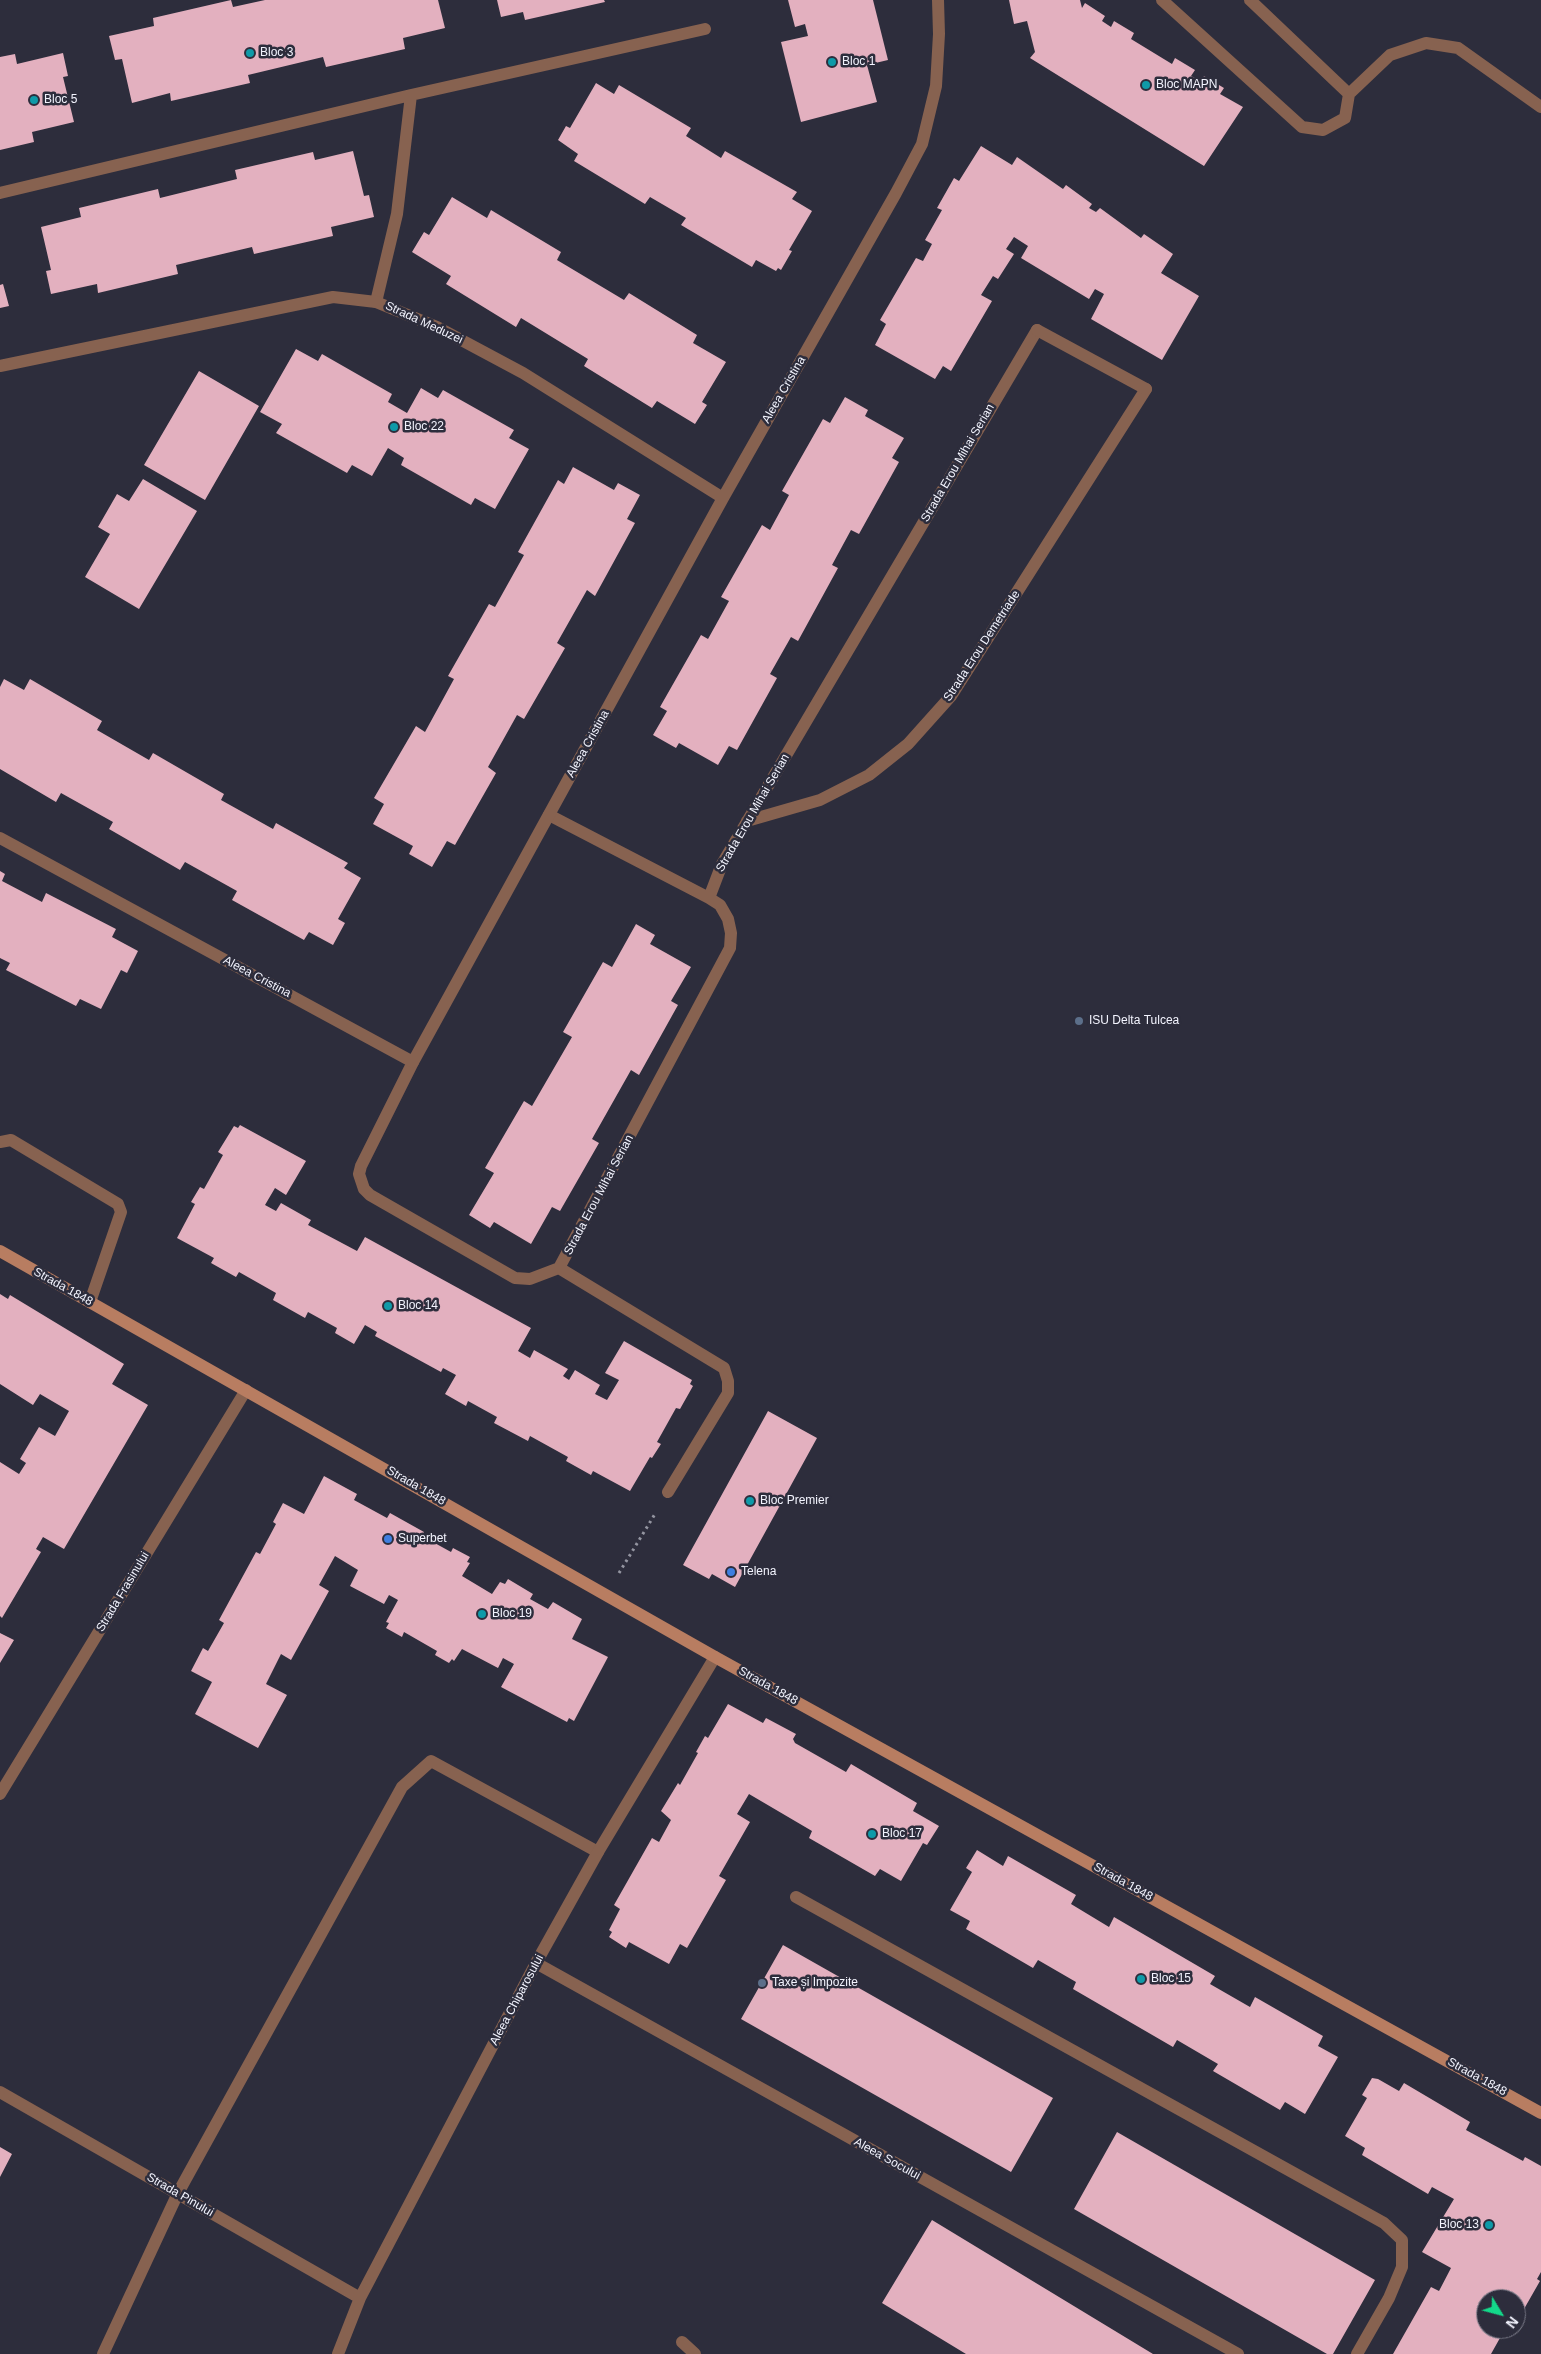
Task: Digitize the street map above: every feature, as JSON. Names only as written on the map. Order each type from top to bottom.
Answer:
[{"type":"main road","name":"Strada 1848","points":[[0,1251],[715,1657],[1541,2112]]},
{"type":"street","name":"Aleea Cristina","points":[[0,838],[413,1062],[723,498],[896,194],[922,144],[936,86],[939,34],[938,0]]},
{"type":"street","points":[[1162,0],[1302,127],[1323,130],[1345,118],[1349,94],[1390,56],[1426,43],[1458,48],[1541,106]]},
{"type":"street","points":[[1250,0],[1349,94]]},
{"type":"street","points":[[0,193],[411,95],[705,29]]},
{"type":"street","points":[[376,302],[397,214],[411,95]]},
{"type":"street","name":"Strada Meduzei","points":[[0,366],[333,297],[376,302],[437,327],[523,373],[723,498]]},
{"type":"street","name":"Strada Erou Mihai Serian","points":[[413,1062],[361,1166],[359,1174],[364,1189],[370,1195],[515,1278],[530,1280],[559,1268],[730,948],[731,933],[728,918],[720,905],[708,898],[722,864],[1036,330],[1146,389]]},
{"type":"street","name":"Strada Erou Demetriade","points":[[747,821],[783,813],[820,800],[870,775],[908,744],[952,696],[1146,389]]},
{"type":"street","points":[[549,815],[708,898]]},
{"type":"street","points":[[0,1142],[11,1140],[118,1204],[121,1212],[90,1302]]},
{"type":"street","points":[[559,1268],[724,1368],[728,1381],[728,1393],[668,1492]]},
{"type":"street","name":"Strada Frasinului","points":[[0,1794],[246,1390]]},
{"type":"street","name":"Aleea Chiparosului","points":[[338,2354],[360,2298],[536,1963],[598,1852],[715,1657]]},
{"type":"street","points":[[102,2354],[178,2194],[402,1787],[431,1761],[598,1852]]},
{"type":"street","points":[[796,1897],[1384,2223],[1402,2240],[1402,2267],[1389,2298],[1357,2354]]},
{"type":"street","name":"Aleea Socului","points":[[536,1963],[1238,2354]]},
{"type":"street","name":"Strada Pinului","points":[[0,2092],[360,2298]]},
{"type":"street","points":[[682,2342],[695,2354]]},
{"type":"path","points":[[606,1594],[668,1492]]},
{"type":"building","name":"Bloc 3","points":[[231,0],[233,7],[265,0],[438,0],[445,28],[403,38],[405,49],[326,67],[323,57],[248,75],[250,83],[171,101],[170,93],[132,103],[122,59],[115,60],[109,36],[154,26],[153,18]]},
{"type":"building","points":[[497,0],[604,0],[605,2],[525,20],[523,12],[501,17]]},
{"type":"building","name":"Bloc 1","points":[[788,0],[873,0],[888,60],[867,65],[877,102],[801,122],[781,42],[808,36],[805,24],[795,27]]},
{"type":"building","name":"Bloc MAPN","points":[[1009,0],[1080,0],[1082,8],[1085,3],[1105,16],[1102,21],[1111,27],[1114,21],[1134,33],[1131,39],[1172,64],[1175,58],[1195,70],[1191,76],[1201,81],[1204,76],[1224,88],[1220,94],[1243,107],[1204,166],[1030,58],[1035,52],[1027,21],[1014,24]]},
{"type":"building","name":"Bloc 5","points":[[63,53],[68,76],[63,77],[74,122],[32,132],[34,142],[0,150],[0,57],[15,54],[17,64]]},
{"type":"building","points":[[596,83],[614,94],[619,85],[691,128],[686,136],[721,158],[725,151],[797,192],[792,199],[812,211],[789,250],[792,251],[781,270],[778,268],[776,271],[756,260],[752,267],[681,225],[686,218],[650,197],[645,204],[574,161],[578,154],[558,140],[566,126],[570,128]]},
{"type":"building","points":[[981,146],[1012,165],[1017,157],[1063,189],[1066,185],[1092,204],[1089,208],[1096,212],[1100,208],[1141,238],[1144,234],[1173,254],[1161,273],[1199,296],[1162,360],[1091,319],[1104,294],[1095,289],[1089,299],[1021,258],[1028,246],[1014,237],[1006,249],[1014,254],[998,279],[993,276],[981,295],[992,301],[951,371],[943,366],[935,379],[875,345],[886,324],[880,320],[916,258],[923,261],[932,244],[925,240],[942,210],[937,208],[954,178],[959,181]]},
{"type":"building","points":[[353,151],[364,196],[369,195],[374,217],[331,227],[333,236],[254,254],[252,247],[176,265],[178,274],[98,293],[97,284],[51,294],[46,271],[51,270],[41,227],[81,217],[79,208],[158,189],[160,198],[237,179],[235,170],[313,152],[315,160]]},
{"type":"building","points":[[452,197],[487,218],[491,210],[561,252],[557,260],[624,300],[629,293],[697,335],[693,343],[726,362],[702,402],[707,405],[695,424],[657,401],[652,408],[584,366],[588,359],[521,318],[516,327],[446,284],[451,276],[412,252],[424,232],[429,235]]},
{"type":"building","points":[[3,284],[9,306],[0,308],[0,285]]},
{"type":"building","name":"Bloc 22","points":[[296,349],[318,361],[322,354],[392,394],[388,402],[407,413],[421,388],[438,398],[443,390],[514,430],[509,438],[529,449],[495,509],[475,498],[471,505],[401,465],[404,458],[388,448],[372,476],[352,465],[347,473],[276,433],[282,424],[260,412]]},
{"type":"building","points":[[199,371],[259,406],[205,500],[144,465]]},
{"type":"building","points":[[845,397],[868,410],[865,416],[904,438],[892,458],[899,462],[859,534],[851,530],[832,565],[838,568],[798,641],[791,637],[770,674],[777,678],[737,750],[729,746],[718,765],[679,743],[676,748],[653,735],[667,711],[660,707],[701,635],[708,639],[729,601],[721,597],[762,525],[770,530],[789,495],[782,491],[823,419],[830,423]]},
{"type":"building","points":[[573,467],[614,490],[618,483],[640,495],[627,519],[635,523],[595,596],[587,590],[557,643],[565,648],[524,719],[517,715],[488,767],[496,773],[455,845],[447,841],[432,867],[409,854],[413,846],[373,824],[384,804],[374,798],[416,726],[425,732],[454,679],[448,676],[489,604],[495,607],[524,555],[518,552],[558,480],[564,484]]},
{"type":"building","points":[[143,479],[197,511],[139,609],[85,577],[110,534],[98,527],[117,494],[129,501]]},
{"type":"building","points":[[4,679],[24,690],[30,679],[102,721],[97,730],[149,760],[153,753],[224,794],[221,800],[273,829],[276,823],[348,863],[344,868],[361,878],[338,919],[345,923],[333,945],[309,932],[304,940],[232,900],[237,891],[185,862],[180,870],[109,829],[113,822],[61,793],[56,802],[0,769],[0,687]]},
{"type":"building","points":[[0,871],[5,874],[2,881],[42,902],[46,893],[116,929],[112,937],[138,951],[127,973],[121,970],[101,1009],[80,999],[76,1006],[6,970],[10,963],[0,958]]},
{"type":"building","points":[[636,924],[655,935],[650,944],[691,967],[671,1001],[678,1005],[639,1075],[631,1070],[592,1139],[599,1143],[560,1211],[552,1207],[531,1244],[494,1222],[490,1228],[469,1215],[494,1173],[485,1168],[524,1101],[532,1106],[572,1037],[563,1032],[603,962],[612,967]]},
{"type":"building","name":"Bloc 14","points":[[240,1125],[306,1161],[286,1195],[275,1188],[265,1205],[276,1211],[281,1203],[311,1220],[308,1225],[357,1251],[365,1237],[531,1328],[518,1351],[530,1358],[534,1350],[568,1369],[563,1376],[569,1380],[575,1370],[600,1385],[595,1394],[607,1400],[619,1380],[605,1373],[624,1341],[692,1380],[690,1384],[693,1386],[680,1409],[676,1408],[657,1442],[661,1444],[652,1458],[650,1457],[630,1491],[593,1471],[591,1475],[566,1461],[568,1457],[530,1436],[528,1441],[494,1423],[497,1417],[468,1401],[466,1406],[445,1394],[456,1375],[443,1368],[441,1372],[375,1336],[377,1332],[365,1325],[354,1344],[335,1333],[337,1328],[308,1312],[305,1318],[273,1300],[276,1293],[239,1272],[236,1277],[211,1263],[214,1258],[177,1238],[195,1204],[191,1202],[200,1187],[204,1189],[223,1155],[218,1152],[234,1126],[238,1128]]},
{"type":"building","points":[[0,1294],[8,1299],[10,1295],[124,1364],[112,1384],[148,1405],[64,1549],[43,1537],[36,1549],[41,1552],[2,1618],[0,1616],[0,1462],[19,1474],[26,1463],[20,1459],[39,1427],[55,1436],[69,1411],[40,1394],[33,1405],[0,1384]]},
{"type":"building","name":"Bloc Premier","points":[[768,1411],[817,1438],[735,1587],[712,1574],[709,1579],[683,1565]]},
{"type":"building","name":"Bloc 19","points":[[324,1476],[357,1494],[354,1500],[387,1518],[390,1513],[424,1532],[422,1536],[451,1552],[453,1548],[470,1557],[467,1562],[470,1563],[462,1576],[492,1594],[500,1582],[505,1584],[508,1579],[533,1594],[530,1599],[548,1609],[553,1602],[582,1619],[572,1639],[608,1657],[574,1721],[569,1718],[567,1722],[501,1687],[514,1664],[503,1658],[498,1668],[462,1649],[454,1661],[452,1659],[449,1663],[435,1655],[437,1651],[404,1632],[402,1637],[386,1628],[389,1623],[386,1622],[398,1600],[389,1595],[384,1604],[350,1586],[358,1570],[335,1556],[319,1585],[329,1591],[291,1660],[281,1654],[266,1684],[287,1695],[258,1748],[195,1714],[212,1682],[191,1671],[203,1648],[208,1651],[224,1623],[219,1620],[256,1552],[260,1554],[276,1524],[273,1522],[283,1503],[304,1514]]},
{"type":"building","points":[[0,1633],[14,1640],[0,1663]]},
{"type":"building","name":"Bloc 17","points":[[728,1704],[763,1723],[766,1718],[796,1734],[793,1739],[795,1743],[846,1772],[851,1764],[917,1803],[913,1811],[939,1826],[927,1845],[923,1843],[901,1881],[880,1869],[875,1876],[809,1838],[812,1831],[749,1794],[737,1814],[750,1822],[719,1876],[726,1880],[687,1948],[680,1944],[669,1964],[629,1942],[626,1948],[609,1937],[612,1932],[609,1930],[620,1909],[614,1905],[652,1838],[659,1842],[671,1820],[661,1811],[678,1783],[680,1785],[705,1736],[708,1738]]},
{"type":"building","name":"Bloc 15","points":[[977,1850],[1003,1866],[1008,1856],[1076,1895],[1071,1904],[1109,1927],[1114,1917],[1215,1976],[1210,1984],[1250,2007],[1255,1997],[1323,2036],[1318,2046],[1338,2057],[1305,2114],[1285,2102],[1280,2110],[1213,2071],[1218,2064],[1177,2040],[1173,2047],[1073,1989],[1076,1982],[1038,1960],[1033,1968],[966,1929],[970,1921],[950,1910],[972,1872],[966,1868]]},
{"type":"building","points":[[783,1945],[1053,2098],[1011,2172],[741,2019]]},
{"type":"building","name":"Bloc 13","points":[[1372,2078],[1378,2079],[1399,2091],[1404,2083],[1470,2122],[1466,2130],[1523,2161],[1525,2157],[1541,2166],[1541,2272],[1537,2279],[1540,2281],[1526,2306],[1526,2289],[1476,2289],[1476,2339],[1499,2339],[1491,2354],[1393,2354],[1431,2287],[1439,2291],[1451,2268],[1422,2252],[1454,2199],[1432,2187],[1428,2194],[1362,2155],[1365,2148],[1345,2136],[1367,2098],[1362,2095]]},
{"type":"building","points":[[1117,2132],[1375,2280],[1333,2354],[1327,2354],[1074,2209]]},
{"type":"building","points":[[0,2147],[12,2154],[0,2177]]},
{"type":"building","points":[[932,2220],[1153,2354],[966,2354],[882,2303]]},
{"type":"place","name":"Bloc 3","points":[[250,53]]},
{"type":"place","name":"Bloc 1","points":[[832,62]]},
{"type":"place","name":"Bloc MAPN","points":[[1146,85]]},
{"type":"place","name":"Bloc 5","points":[[34,100]]},
{"type":"place","name":"Bloc 22","points":[[394,427]]},
{"type":"place","name":"ISU Delta Tulcea","points":[[1079,1021]]},
{"type":"place","name":"Bloc 14","points":[[388,1306]]},
{"type":"place","name":"Bloc Premier","points":[[750,1501]]},
{"type":"place","name":"Superbet","points":[[388,1539]]},
{"type":"place","name":"Telena","points":[[731,1572]]},
{"type":"place","name":"Bloc 19","points":[[482,1614]]},
{"type":"place","name":"Bloc 17","points":[[872,1834]]},
{"type":"place","name":"Bloc 15","points":[[1141,1979]]},
{"type":"place","name":"Taxe și Impozite","points":[[762,1983]]},
{"type":"place","name":"Bloc 13","points":[[1489,2225]]}]
